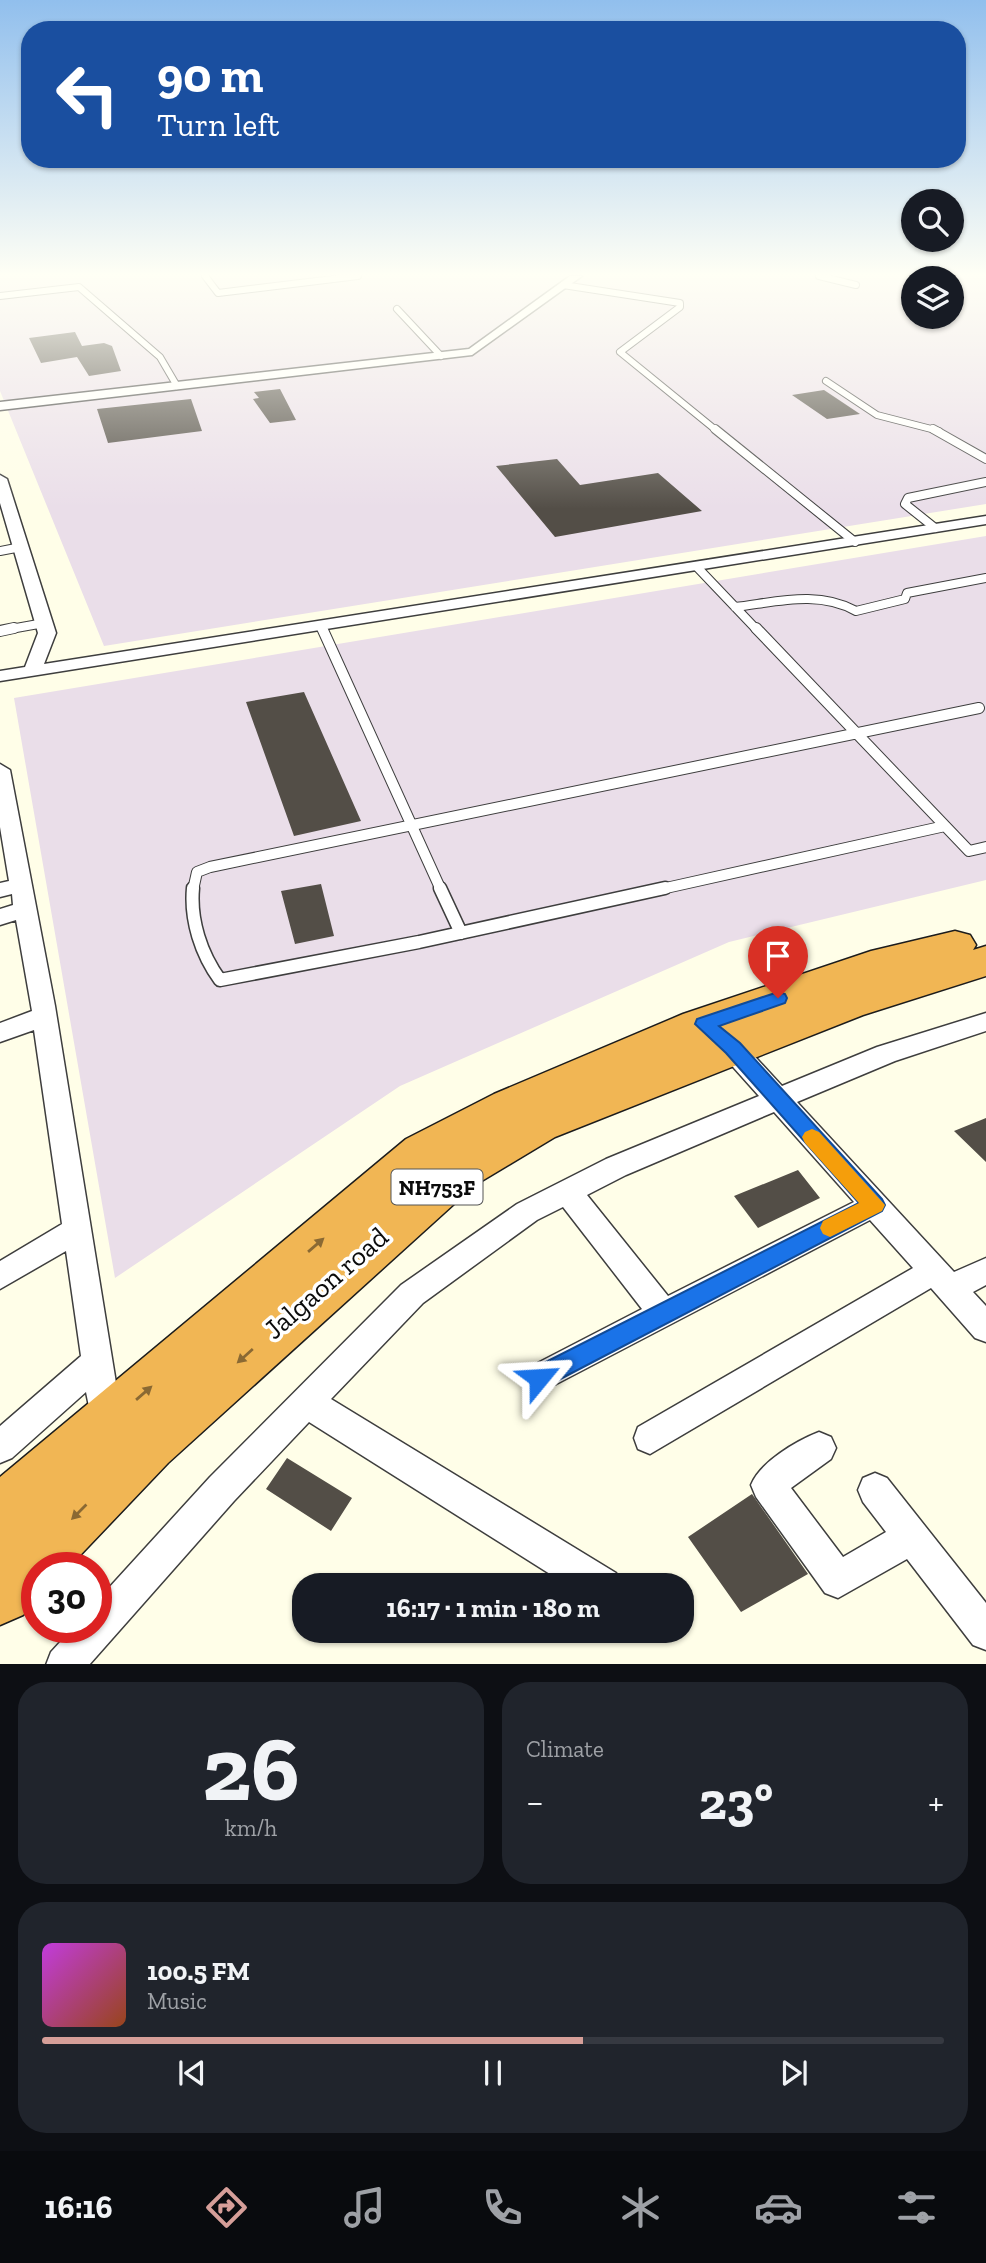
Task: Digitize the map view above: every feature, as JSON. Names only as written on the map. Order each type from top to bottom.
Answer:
[{"type":"highway","name":"Jalgaon road","points":[[0,1518],[117,1444],[365,1248],[457,1170],[538,1123],[718,1036],[886,962],[986,937]]},
{"type":"highway","name":"Jalgaon road","points":[[718,1036],[847,1004],[986,961]]},
{"type":"highway","name":"Jalgaon road","points":[[0,1592],[117,1444]]},
{"type":"street","points":[[0,406],[459,354]]},
{"type":"street","points":[[0,479],[47,634],[33,670]]},
{"type":"street","points":[[1,675],[986,520]]},
{"type":"street","points":[[0,770],[12,900],[44,1016],[96,1363],[117,1444]]},
{"type":"street","points":[[0,1033],[44,1016]]},
{"type":"street","points":[[64,1664],[222,1489],[412,1294],[527,1212],[616,1167],[777,1099],[886,1054],[986,1022]]},
{"type":"street","points":[[718,1036],[986,1328]]},
{"type":"street","points":[[567,1191],[664,1314]]},
{"type":"street","points":[[539,1378],[874,1205]]},
{"type":"street","points":[[0,1276],[76,1230]]},
{"type":"street","points":[[650,1438],[942,1280],[986,1271]]},
{"type":"street","points":[[0,1447],[96,1363]]},
{"type":"street","points":[[306,1402],[582,1573]]},
{"type":"street","points":[[819,1448],[768,1485],[838,1580],[912,1537]]},
{"type":"street","points":[[875,1490],[986,1632]]},
{"type":"lane","points":[[156,354],[177,386]]},
{"type":"lane","points":[[622,354],[855,541]]},
{"type":"lane","points":[[826,382],[877,415],[938,430],[986,459]]},
{"type":"lane","points":[[935,528],[905,504],[908,498],[986,482]]},
{"type":"lane","points":[[0,551],[21,547]]},
{"type":"lane","points":[[697,567],[969,851],[986,846]]},
{"type":"lane","points":[[736,607],[814,597],[838,601],[856,611],[898,603],[905,599],[906,593],[986,578]]},
{"type":"lane","points":[[0,631],[44,623]]},
{"type":"lane","points":[[321,626],[461,933]]},
{"type":"lane","points":[[945,826],[461,933],[220,980],[207,965],[198,937],[190,885],[197,872],[979,708]]},
{"type":"shaded area","points":[[0,354],[986,354],[986,504],[104,646],[0,391]]},
{"type":"shaded area","points":[[986,536],[986,880],[729,942],[400,1086],[115,1278],[14,698]]},
{"type":"building","points":[[37,354],[115,354],[121,371],[89,376],[77,357],[41,363]]},
{"type":"building","points":[[280,389],[296,420],[270,423],[253,399],[259,398],[254,392]]},
{"type":"building","points":[[824,390],[860,414],[827,419],[792,395]]},
{"type":"building","points":[[191,399],[202,431],[108,443],[97,409]]},
{"type":"building","points":[[557,459],[580,485],[658,473],[702,511],[555,537],[496,466]]},
{"type":"building","points":[[304,692],[361,821],[294,836],[246,702]]},
{"type":"building","points":[[321,884],[334,936],[295,944],[281,891]]},
{"type":"building","points":[[986,1118],[986,1162],[954,1131]]},
{"type":"building","points":[[798,1170],[820,1198],[758,1228],[734,1196]]},
{"type":"building","points":[[287,1458],[352,1498],[331,1531],[266,1489]]},
{"type":"building","points":[[752,1494],[808,1574],[741,1612],[688,1537]]},
{"type":"slow traffic","points":[[812,1137],[874,1205],[830,1228]]},
{"type":"route","points":[[539,1378],[874,1205],[733,1048],[704,1024],[778,998]]}]
